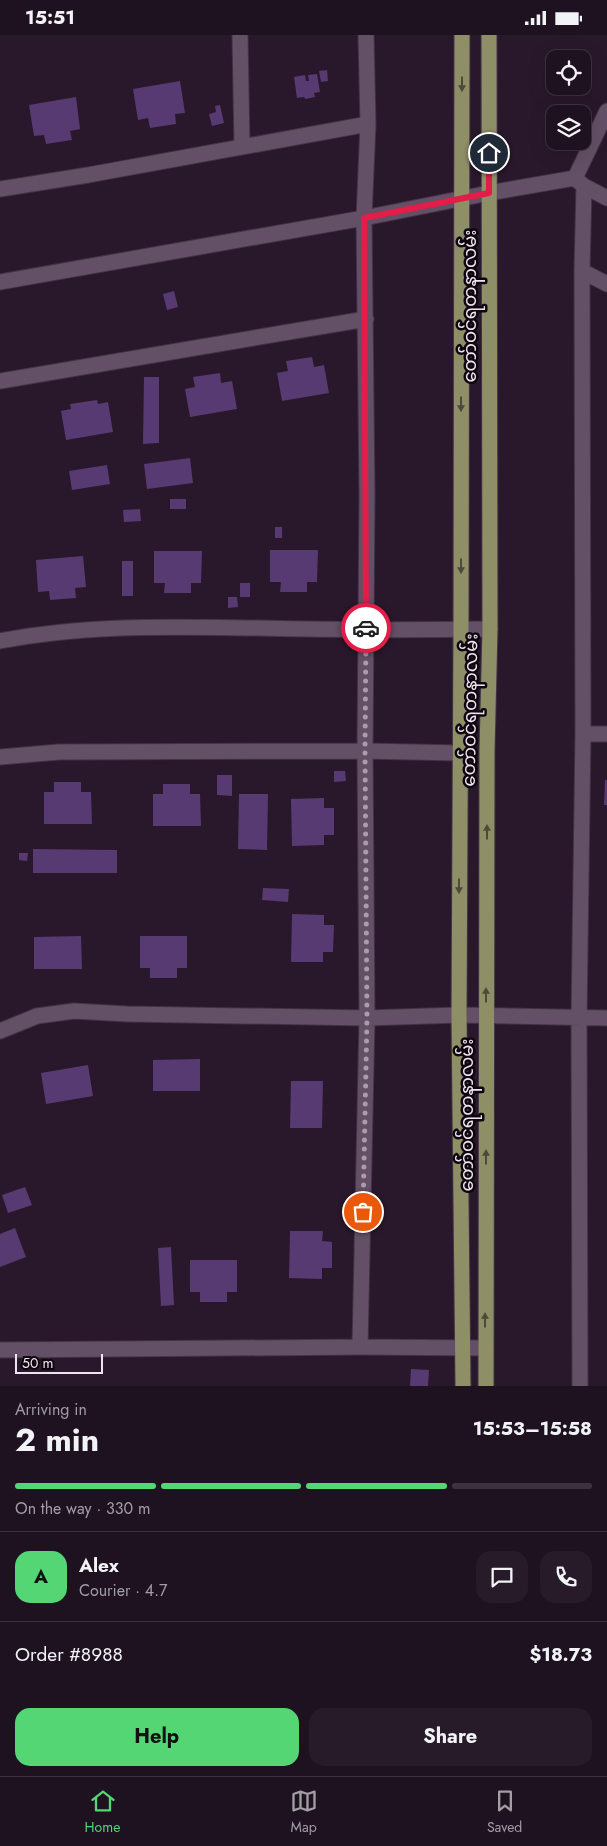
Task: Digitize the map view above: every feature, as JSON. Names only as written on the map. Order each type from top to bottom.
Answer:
[{"type":"main road","name":"တော်ဝင်ရတနာလမ်း","points":[[462,35],[459,1015],[463,1386]]},
{"type":"main road","name":"တော်ဝင်ရတနာလမ်း","points":[[486,1386],[487,751],[490,629],[489,35]]},
{"type":"street","points":[[240,35],[242,147]]},
{"type":"street","points":[[360,1347],[367,1018],[365,751],[366,319],[364,218],[368,124],[366,35]]},
{"type":"street","points":[[580,1386],[579,1018],[583,734],[582,271],[579,182],[607,111]]},
{"type":"street","points":[[0,189],[368,124]]},
{"type":"street","points":[[0,283],[364,218],[489,193],[579,182],[607,198]]},
{"type":"street","points":[[582,271],[607,284]]},
{"type":"street","points":[[0,381],[366,319]]},
{"type":"street","points":[[0,641],[37,634],[134,626],[366,630],[490,629]]},
{"type":"street","points":[[583,734],[607,734]]},
{"type":"street","points":[[0,757],[59,752],[365,751],[460,753]]},
{"type":"street","points":[[0,1031],[37,1016],[74,1011],[136,1014],[367,1018],[459,1015],[607,1018]]},
{"type":"street","points":[[0,1350],[360,1347],[485,1348]]},
{"type":"building","points":[[327,70],[328,81],[321,82],[319,71]]},
{"type":"building","points":[[317,74],[320,92],[314,93],[315,97],[297,98],[294,77],[305,75],[306,81],[309,81],[308,75]]},
{"type":"building","points":[[180,81],[185,113],[175,114],[176,124],[150,128],[148,118],[138,120],[133,89]]},
{"type":"building","points":[[76,97],[80,129],[70,131],[72,140],[46,144],[44,135],[34,136],[29,105]]},
{"type":"building","points":[[220,105],[224,123],[212,126],[209,114],[216,112],[215,106]]},
{"type":"building","points":[[174,291],[178,307],[167,310],[163,294]]},
{"type":"building","points":[[312,357],[314,367],[324,365],[329,393],[282,401],[277,373],[288,371],[286,361]]},
{"type":"building","points":[[220,373],[221,383],[232,381],[237,409],[190,417],[185,389],[195,387],[193,377]]},
{"type":"building","points":[[144,377],[159,377],[159,443],[143,444]]},
{"type":"building","points":[[97,400],[98,404],[108,402],[113,432],[66,440],[61,411],[71,409],[70,404]]},
{"type":"building","points":[[190,458],[193,483],[147,489],[144,464]]},
{"type":"building","points":[[107,465],[110,484],[72,490],[69,471]]},
{"type":"building","points":[[170,499],[186,499],[186,509],[170,509]]},
{"type":"building","points":[[140,509],[141,521],[124,522],[123,510]]},
{"type":"building","points":[[275,527],[282,527],[282,538],[275,538]]},
{"type":"building","points":[[270,550],[318,550],[317,582],[307,582],[307,592],[280,592],[281,582],[270,582]]},
{"type":"building","points":[[154,551],[202,551],[201,583],[191,583],[191,593],[164,593],[165,583],[154,583]]},
{"type":"building","points":[[83,556],[86,587],[75,588],[76,598],[50,600],[49,591],[38,592],[36,560]]},
{"type":"building","points":[[122,561],[133,561],[133,596],[122,596]]},
{"type":"building","points":[[240,583],[250,583],[250,597],[240,597]]},
{"type":"building","points":[[228,597],[237,597],[238,607],[228,608]]},
{"type":"building","points":[[334,771],[345,771],[346,781],[334,782]]},
{"type":"building","points":[[217,775],[232,775],[232,796],[217,795]]},
{"type":"building","points":[[605,780],[607,780],[607,805],[604,805]]},
{"type":"building","points":[[54,782],[81,782],[81,792],[91,792],[92,824],[44,824],[44,792],[54,792]]},
{"type":"building","points":[[163,784],[190,784],[190,794],[200,794],[201,826],[153,826],[153,794],[163,794]]},
{"type":"building","points":[[239,794],[268,794],[267,850],[238,849]]},
{"type":"building","points":[[324,798],[324,808],[334,808],[334,835],[324,835],[324,845],[292,846],[291,799]]},
{"type":"building","points":[[33,849],[117,850],[117,873],[33,873]]},
{"type":"building","points":[[19,853],[28,853],[27,861],[19,860]]},
{"type":"building","points":[[263,888],[289,889],[288,902],[262,900]]},
{"type":"building","points":[[292,914],[324,915],[324,925],[334,925],[333,952],[323,952],[323,962],[291,962]]},
{"type":"building","points":[[81,936],[82,969],[34,969],[34,937]]},
{"type":"building","points":[[140,936],[187,936],[187,968],[177,968],[177,978],[150,978],[150,968],[140,968]]},
{"type":"building","points":[[200,1059],[200,1091],[153,1091],[153,1060]]},
{"type":"building","points":[[88,1065],[93,1096],[46,1104],[41,1073]]},
{"type":"building","points":[[291,1081],[323,1081],[322,1128],[290,1128]]},
{"type":"building","points":[[25,1187],[32,1205],[8,1213],[2,1195]]},
{"type":"building","points":[[15,1228],[26,1257],[0,1267],[0,1234]]},
{"type":"building","points":[[290,1231],[323,1231],[322,1241],[332,1242],[332,1268],[322,1268],[322,1279],[289,1278]]},
{"type":"building","points":[[171,1247],[174,1305],[161,1306],[158,1248]]},
{"type":"building","points":[[190,1260],[237,1260],[237,1292],[227,1292],[227,1302],[200,1302],[200,1292],[190,1292]]},
{"type":"building","points":[[411,1369],[429,1370],[428,1386],[410,1386]]},
{"type":"way so far","points":[[363,1212],[367,1018],[366,628]]},
{"type":"route","points":[[366,628],[366,319],[364,218],[489,193],[489,153]]}]
